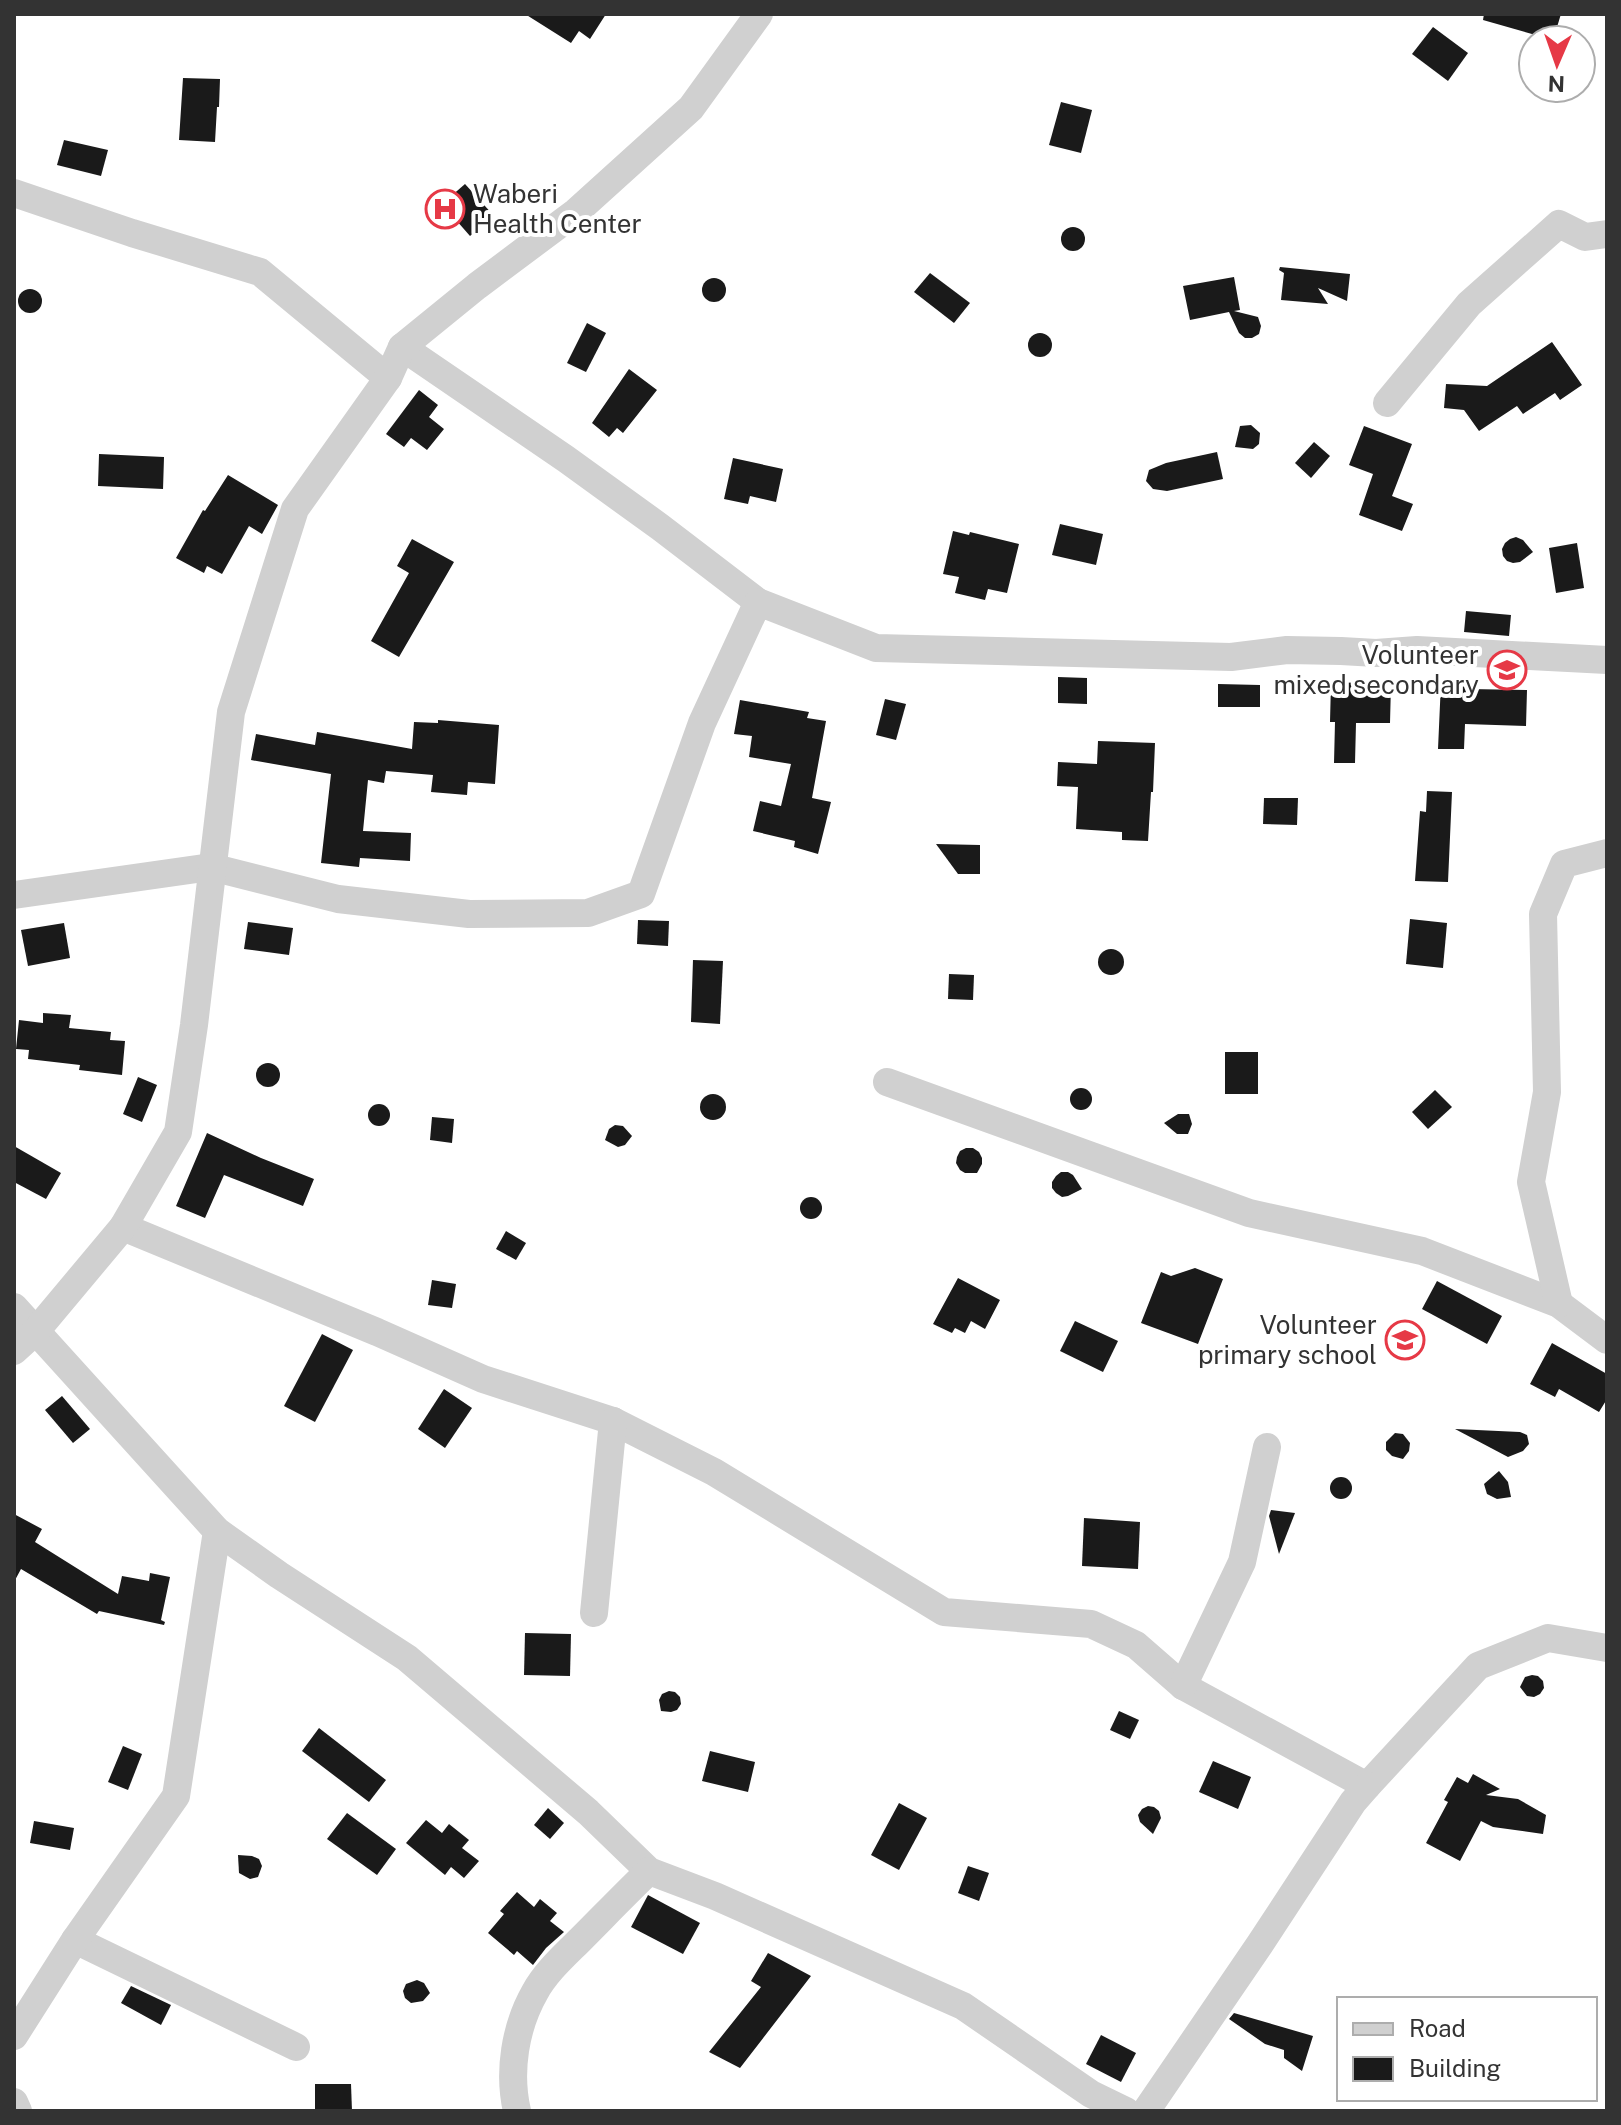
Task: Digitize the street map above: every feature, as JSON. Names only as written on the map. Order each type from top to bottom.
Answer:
[{"type":"street","points":[[14,1351],[36,1331],[123,1227],[178,1132],[194,1025],[231,712],[295,509],[388,378],[402,347],[576,212],[691,108],[759,14]]},
{"type":"street","points":[[14,193],[260,272],[388,378]]},
{"type":"street","points":[[1387,403],[1469,304],[1559,224],[1585,237],[1607,234]]},
{"type":"street","points":[[402,347],[566,459],[758,602],[876,648],[1231,657],[1287,650],[1376,653],[1417,650],[1607,660]]},
{"type":"street","points":[[14,895],[211,867],[338,899],[469,914],[588,913],[641,894],[702,723],[758,602]]},
{"type":"street","points":[[1559,1304],[1531,1182],[1547,1092],[1543,914],[1564,864],[1607,853]]},
{"type":"street","points":[[887,1082],[1249,1213],[1422,1251],[1559,1304],[1607,1340]]},
{"type":"street","points":[[123,1227],[483,1379],[613,1421],[714,1472],[944,1612],[1091,1624],[1136,1645],[1183,1686],[1367,1786]]},
{"type":"street","points":[[14,1307],[217,1531],[407,1658],[588,1812],[649,1871],[715,1896],[963,2006],[1091,2094],[1126,2111]]},
{"type":"street","points":[[594,1613],[613,1421]]},
{"type":"street","points":[[1183,1686],[1242,1562],[1267,1447]]},
{"type":"street","points":[[14,2036],[75,1940],[176,1796],[217,1531]]},
{"type":"street","points":[[1146,2111],[1353,1802],[1478,1666],[1548,1638],[1607,1648]]},
{"type":"street","points":[[517,2111],[514,2057],[522,2019],[535,1993],[549,1972],[649,1871]]},
{"type":"street","points":[[75,1940],[296,2047]]},
{"type":"street","points":[[14,2102],[18,2111]]},
{"type":"building","points":[[525,14],[606,14],[590,39],[579,31],[571,43]]},
{"type":"building","points":[[1484,14],[1561,14],[1558,24],[1517,24],[1517,30],[1483,20]]},
{"type":"building","points":[[1433,27],[1468,53],[1448,81],[1412,54]]},
{"type":"building","points":[[183,78],[220,79],[215,142],[179,140]]},
{"type":"building","points":[[1061,102],[1092,110],[1081,153],[1049,145]]},
{"type":"building","points":[[64,140],[108,150],[101,176],[57,165]]},
{"type":"building","points":[[465,184],[494,216],[470,236],[442,204]]},
{"type":"building","points":[[1073,227],[1084,234],[1085,239],[1078,250],[1073,251],[1062,244],[1061,239],[1068,228]]},
{"type":"building","points":[[1280,267],[1350,274],[1347,301],[1318,288],[1328,304],[1281,300],[1284,273],[1279,270]]},
{"type":"building","points":[[930,273],[970,303],[954,323],[914,292]]},
{"type":"building","points":[[1234,277],[1240,310],[1234,311],[1258,317],[1261,326],[1259,334],[1252,338],[1245,338],[1239,333],[1229,312],[1190,320],[1183,286]]},
{"type":"building","points":[[714,278],[725,285],[726,290],[719,301],[714,302],[703,295],[702,290],[709,279]]},
{"type":"building","points":[[30,289],[38,293],[42,301],[38,309],[30,313],[22,309],[18,301],[22,293]]},
{"type":"building","points":[[587,323],[606,333],[586,372],[567,363]]},
{"type":"building","points":[[1040,333],[1051,340],[1052,345],[1045,356],[1040,357],[1029,350],[1028,345],[1035,334]]},
{"type":"building","points":[[1552,342],[1582,385],[1560,400],[1555,393],[1523,414],[1517,406],[1479,431],[1464,410],[1444,408],[1446,384],[1487,386]]},
{"type":"building","points":[[629,369],[657,390],[623,433],[617,428],[609,437],[592,423]]},
{"type":"building","points":[[419,390],[438,405],[429,417],[444,429],[427,450],[411,438],[404,447],[386,434]]},
{"type":"building","points":[[1251,425],[1260,433],[1259,444],[1253,449],[1235,447],[1240,426]]},
{"type":"building","points":[[1364,426],[1412,444],[1392,496],[1413,504],[1402,531],[1359,515],[1373,474],[1349,465]]},
{"type":"building","points":[[1314,442],[1330,456],[1311,478],[1295,463]]},
{"type":"building","points":[[1217,452],[1223,479],[1167,491],[1153,489],[1146,481],[1149,470],[1166,463]]},
{"type":"building","points":[[99,454],[164,457],[163,489],[98,486]]},
{"type":"building","points":[[733,458],[783,469],[776,502],[750,496],[748,504],[724,499]]},
{"type":"building","points":[[228,475],[278,505],[262,534],[249,526],[222,574],[207,566],[204,573],[176,558],[203,510]]},
{"type":"building","points":[[1060,524],[1103,534],[1096,565],[1052,555]]},
{"type":"building","points":[[953,531],[1019,544],[1007,593],[988,589],[985,600],[955,593],[959,577],[943,574]]},
{"type":"building","points":[[1516,537],[1533,552],[1520,562],[1513,563],[1503,556],[1502,549],[1505,543]]},
{"type":"building","points":[[412,539],[454,562],[399,657],[371,641],[409,573],[397,566]]},
{"type":"building","points":[[1577,543],[1584,588],[1556,593],[1549,548]]},
{"type":"building","points":[[1466,611],[1511,615],[1509,636],[1464,632]]},
{"type":"building","points":[[1058,677],[1087,678],[1087,704],[1058,703]]},
{"type":"building","points":[[1331,682],[1391,684],[1390,723],[1356,723],[1355,763],[1334,763],[1335,722],[1330,722]]},
{"type":"building","points":[[1441,682],[1469,683],[1469,689],[1527,690],[1526,726],[1465,724],[1464,749],[1438,749]]},
{"type":"building","points":[[1218,684],[1260,685],[1260,707],[1218,707]]},
{"type":"building","points":[[885,699],[906,704],[896,740],[876,735]]},
{"type":"building","points":[[740,700],[809,712],[807,718],[826,721],[812,798],[831,802],[818,854],[794,847],[795,841],[753,831],[760,801],[781,806],[791,764],[749,757],[752,736],[734,734]]},
{"type":"building","points":[[438,720],[499,725],[495,784],[468,782],[467,795],[431,792],[433,775],[386,771],[384,783],[368,780],[363,831],[411,833],[410,861],[360,858],[359,867],[321,863],[331,774],[251,760],[256,734],[315,745],[317,732],[412,749],[414,722],[438,723]]},
{"type":"building","points":[[1098,741],[1155,743],[1148,841],[1122,840],[1122,832],[1076,829],[1078,787],[1057,786],[1058,762],[1097,764]]},
{"type":"building","points":[[1427,791],[1452,792],[1448,882],[1415,881],[1420,811],[1426,812]]},
{"type":"building","points":[[1264,798],[1298,798],[1297,825],[1263,824]]},
{"type":"building","points":[[936,844],[980,845],[980,874],[958,874]]},
{"type":"building","points":[[1410,919],[1447,923],[1443,968],[1406,964]]},
{"type":"building","points":[[638,920],[669,921],[668,946],[637,944]]},
{"type":"building","points":[[248,922],[293,928],[289,955],[244,949]]},
{"type":"building","points":[[64,923],[70,958],[28,966],[21,930]]},
{"type":"building","points":[[1111,949],[1120,953],[1124,962],[1120,971],[1111,975],[1102,971],[1098,962],[1102,953]]},
{"type":"building","points":[[693,960],[723,961],[720,1024],[691,1022]]},
{"type":"building","points":[[949,974],[974,975],[973,1000],[948,999]]},
{"type":"building","points":[[43,1013],[71,1015],[69,1028],[111,1032],[110,1040],[125,1041],[122,1075],[79,1070],[80,1065],[28,1059],[29,1050],[16,1049],[19,1020],[43,1023]]},
{"type":"building","points":[[1225,1052],[1258,1052],[1258,1094],[1225,1094]]},
{"type":"building","points":[[268,1063],[276,1067],[280,1075],[276,1083],[268,1087],[260,1083],[256,1075],[260,1067]]},
{"type":"building","points":[[138,1077],[157,1085],[142,1122],[123,1114]]},
{"type":"building","points":[[1081,1088],[1089,1091],[1092,1099],[1089,1107],[1081,1110],[1073,1107],[1070,1099],[1073,1091]]},
{"type":"building","points":[[1435,1090],[1452,1107],[1428,1129],[1412,1112]]},
{"type":"building","points":[[713,1094],[722,1098],[726,1107],[722,1116],[713,1120],[704,1116],[700,1107],[704,1098]]},
{"type":"building","points":[[379,1104],[387,1107],[390,1115],[387,1123],[379,1126],[371,1123],[368,1115],[371,1107]]},
{"type":"building","points":[[1178,1114],[1189,1114],[1192,1124],[1188,1134],[1177,1134],[1164,1123]]},
{"type":"building","points":[[432,1117],[454,1119],[452,1143],[430,1140]]},
{"type":"building","points":[[615,1125],[623,1126],[632,1136],[625,1145],[618,1147],[605,1140],[609,1129]]},
{"type":"building","points":[[207,1133],[314,1179],[303,1206],[224,1175],[205,1218],[176,1206]]},
{"type":"building","points":[[14,1146],[61,1173],[46,1199],[14,1182]]},
{"type":"building","points":[[973,1148],[982,1158],[977,1173],[965,1173],[956,1163],[960,1151]]},
{"type":"building","points":[[1061,1172],[1073,1175],[1082,1189],[1062,1197],[1056,1193],[1052,1182]]},
{"type":"building","points":[[807,1197],[815,1197],[822,1208],[815,1219],[807,1219],[800,1212],[800,1204]]},
{"type":"building","points":[[506,1231],[526,1243],[516,1260],[496,1249]]},
{"type":"building","points":[[1195,1268],[1223,1279],[1198,1344],[1141,1323],[1161,1272],[1171,1276]]},
{"type":"building","points":[[958,1278],[1000,1300],[985,1329],[971,1321],[965,1333],[955,1328],[952,1333],[933,1324]]},
{"type":"building","points":[[432,1280],[456,1284],[452,1308],[428,1305]]},
{"type":"building","points":[[1437,1281],[1502,1316],[1487,1344],[1422,1309]]},
{"type":"building","points":[[1075,1321],[1118,1341],[1103,1372],[1060,1351]]},
{"type":"building","points":[[322,1334],[353,1350],[315,1422],[284,1406]]},
{"type":"building","points":[[1552,1343],[1607,1374],[1607,1399],[1599,1412],[1559,1389],[1555,1397],[1530,1384]]},
{"type":"building","points":[[444,1389],[472,1408],[445,1448],[418,1429]]},
{"type":"building","points":[[62,1396],[90,1429],[73,1443],[45,1410]]},
{"type":"building","points":[[1455,1429],[1520,1432],[1527,1435],[1529,1444],[1523,1451],[1508,1457]]},
{"type":"building","points":[[1395,1433],[1403,1434],[1410,1443],[1403,1459],[1392,1456],[1386,1450],[1386,1442]]},
{"type":"building","points":[[1499,1471],[1508,1482],[1511,1497],[1497,1499],[1487,1494],[1484,1484]]},
{"type":"building","points":[[1341,1477],[1349,1480],[1352,1488],[1349,1496],[1341,1499],[1333,1496],[1330,1488],[1333,1480]]},
{"type":"building","points":[[1271,1510],[1295,1513],[1279,1554],[1269,1516]]},
{"type":"building","points":[[14,1514],[42,1529],[35,1542],[118,1594],[122,1576],[149,1581],[150,1573],[170,1577],[161,1620],[165,1622],[164,1625],[99,1611],[97,1614],[21,1569],[14,1582]]},
{"type":"building","points":[[1084,1518],[1140,1522],[1138,1569],[1082,1566]]},
{"type":"building","points":[[525,1633],[571,1634],[570,1676],[524,1675]]},
{"type":"building","points":[[1532,1675],[1543,1681],[1544,1688],[1534,1697],[1527,1696],[1520,1687],[1525,1677]]},
{"type":"building","points":[[669,1691],[680,1697],[681,1704],[677,1710],[661,1711],[659,1700],[662,1694]]},
{"type":"building","points":[[1119,1711],[1139,1720],[1130,1739],[1110,1730]]},
{"type":"building","points":[[319,1728],[386,1780],[369,1802],[302,1751]]},
{"type":"building","points":[[123,1746],[142,1754],[128,1790],[108,1782]]},
{"type":"building","points":[[710,1751],[755,1762],[748,1792],[702,1781]]},
{"type":"building","points":[[1213,1761],[1251,1777],[1238,1809],[1199,1792]]},
{"type":"building","points":[[1473,1774],[1500,1789],[1486,1795],[1518,1799],[1546,1815],[1543,1834],[1493,1827],[1481,1821],[1460,1861],[1426,1843],[1448,1802],[1444,1800],[1457,1777],[1468,1783]]},
{"type":"building","points":[[899,1803],[927,1818],[899,1870],[871,1855]]},
{"type":"building","points":[[1148,1806],[1159,1811],[1161,1818],[1153,1834],[1140,1822],[1138,1815]]},
{"type":"building","points":[[548,1808],[564,1823],[550,1839],[534,1825]]},
{"type":"building","points":[[347,1813],[396,1849],[377,1875],[327,1839]]},
{"type":"building","points":[[426,1820],[442,1833],[449,1824],[469,1840],[462,1848],[479,1861],[464,1878],[451,1867],[445,1875],[406,1843]]},
{"type":"building","points":[[34,1821],[74,1828],[70,1850],[30,1843]]},
{"type":"building","points":[[238,1855],[259,1859],[262,1866],[258,1877],[250,1879],[239,1873]]},
{"type":"building","points":[[968,1866],[989,1873],[979,1901],[958,1893]]},
{"type":"building","points":[[517,1892],[534,1907],[540,1899],[557,1913],[550,1921],[564,1932],[533,1965],[517,1951],[514,1955],[488,1933],[504,1914],[500,1911]]},
{"type":"building","points":[[648,1895],[700,1923],[683,1954],[631,1927]]},
{"type":"building","points":[[768,1953],[811,1976],[740,2068],[709,2052],[761,1987],[751,1981]]},
{"type":"building","points":[[417,1980],[424,1983],[430,1993],[423,2001],[411,2003],[403,1991],[406,1984]]},
{"type":"building","points":[[131,1986],[171,2005],[161,2025],[121,2003]]},
{"type":"building","points":[[1234,2013],[1313,2036],[1302,2071],[1284,2058],[1284,2050],[1265,2044],[1229,2019]]},
{"type":"building","points":[[1101,2035],[1136,2053],[1121,2082],[1086,2064]]},
{"type":"building","points":[[315,2084],[351,2084],[352,2111],[315,2111]]},
{"type":"place","name":"Waberi Health Center","points":[[445,209]]},
{"type":"place","name":"Volunteer mixed secondary","points":[[1507,670]]},
{"type":"place","name":"Volunteer primary school","points":[[1405,1340]]}]
